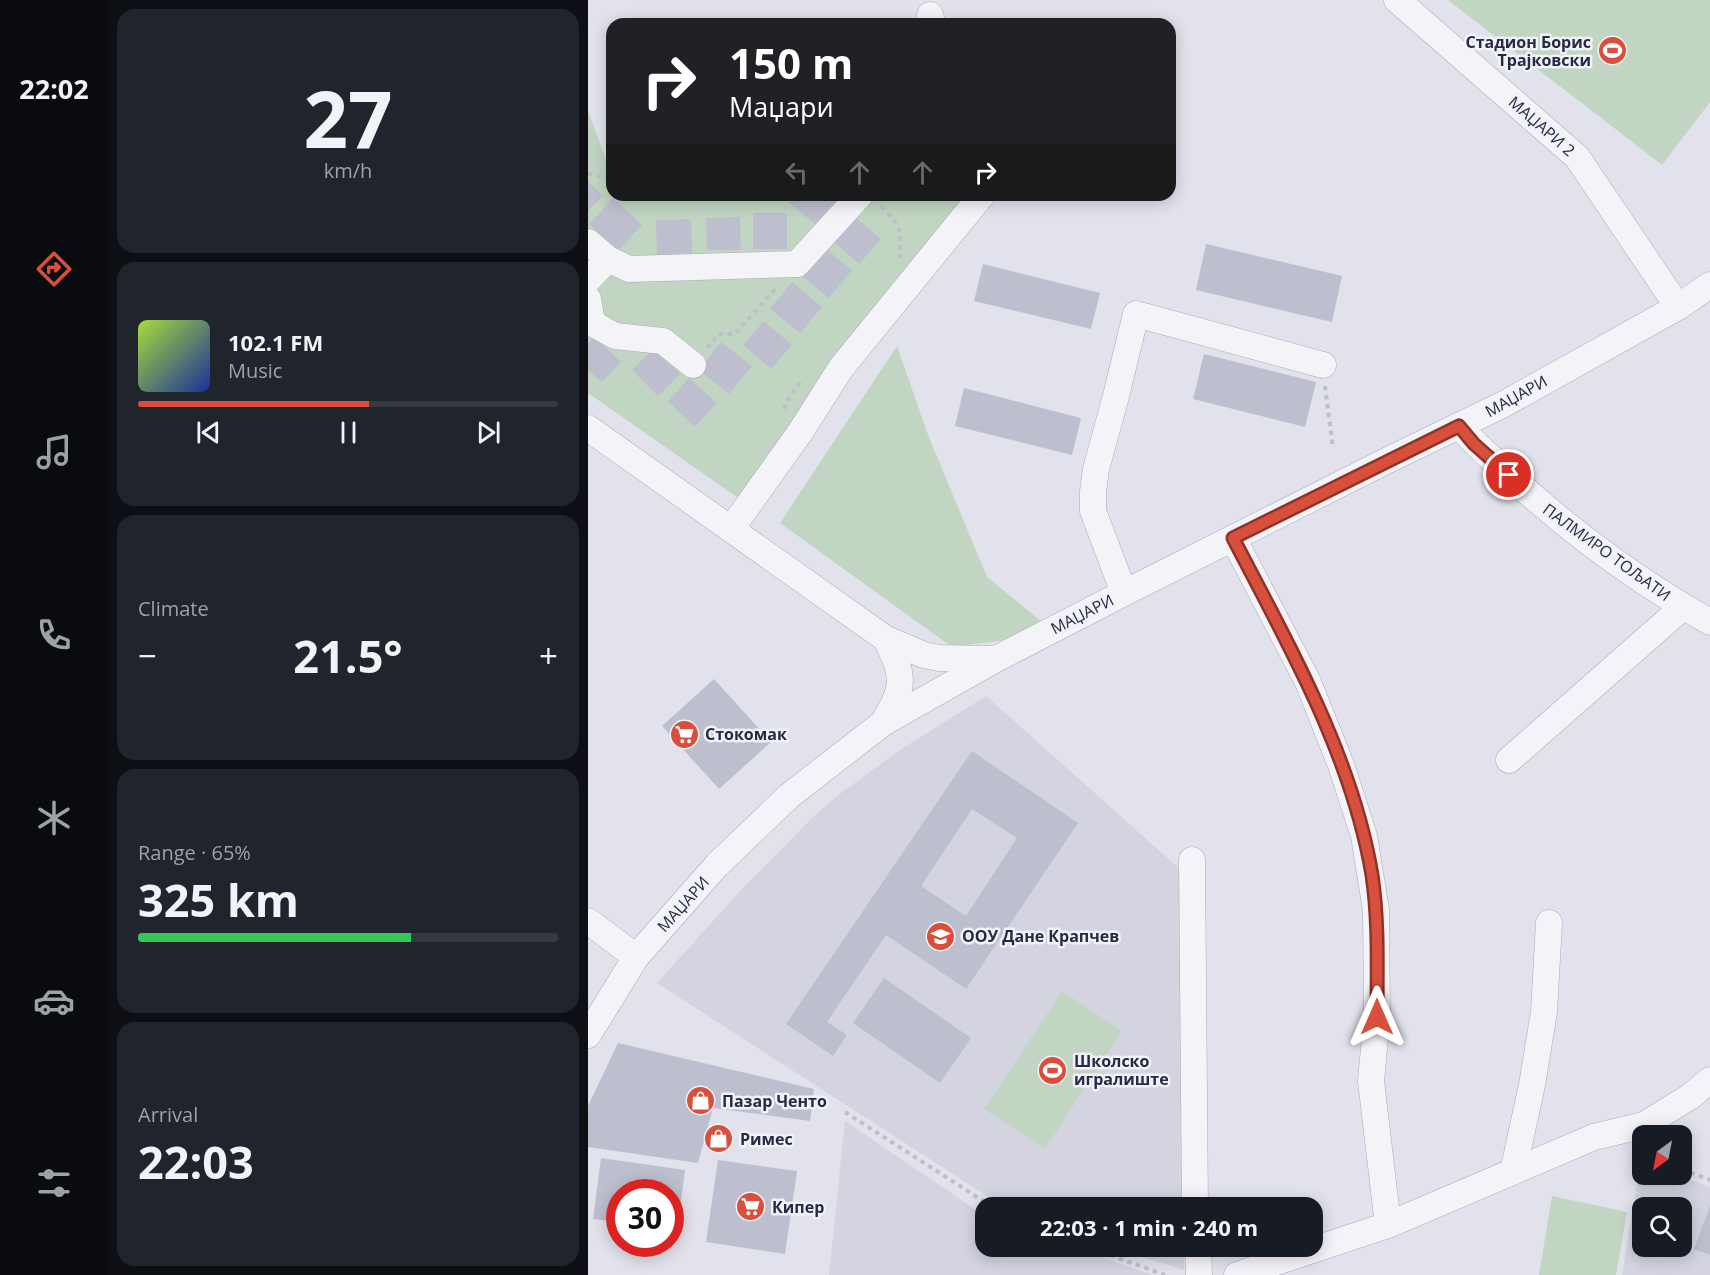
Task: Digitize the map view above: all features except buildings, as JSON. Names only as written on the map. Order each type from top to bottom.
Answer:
[{"type":"street","name":"МАЏАРИ 2","points":[[1397,0],[1577,157],[1678,307]]},
{"type":"street","points":[[588,242],[609,259],[629,269],[797,264],[866,201]]},
{"type":"street","points":[[730,529],[801,431],[841,369],[977,201]]},
{"type":"street","points":[[588,280],[609,259]]},
{"type":"street","name":"МАЏАРИ","points":[[588,1035],[636,957],[717,866],[789,796],[883,723],[996,659],[1124,593],[1504,404],[1678,307],[1710,285]]},
{"type":"street","points":[[588,299],[592,323],[615,336],[663,341],[693,365]]},
{"type":"street","points":[[1124,593],[1094,511],[1093,492],[1096,470],[1136,314],[1323,365]]},
{"type":"street","name":"ПАЛМИРО ТОЉАТИ","points":[[1459,426],[1474,444],[1546,510],[1683,607],[1710,622]]},
{"type":"street","name":"МАЏАРИ","points":[[588,428],[886,639],[924,655],[939,658],[996,659]]},
{"type":"street","points":[[1233,538],[1308,682],[1341,765],[1364,836],[1376,910],[1377,1017],[1371,1081],[1388,1225]]},
{"type":"street","points":[[1509,760],[1683,607]]},
{"type":"street","name":"МАЏАРИ","points":[[883,723],[895,704],[901,680],[899,666],[886,639]]},
{"type":"street","points":[[1192,860],[1195,1197]]},
{"type":"street","points":[[588,921],[636,957]]},
{"type":"street","points":[[1513,1172],[1532,1085],[1544,1012],[1549,923]]},
{"type":"street","points":[[1237,1275],[1388,1225],[1594,1137],[1644,1125],[1691,1096],[1710,1080]]},
{"type":"street","points":[[1198,1257],[1199,1275]]},
{"type":"path","points":[[588,173],[606,178]]},
{"type":"path","points":[[871,201],[892,216],[901,232],[899,261]]},
{"type":"path","points":[[693,365],[719,333],[735,334],[797,264]]},
{"type":"path","points":[[1323,365],[1326,408],[1333,448]]},
{"type":"path","points":[[801,431],[789,424],[783,413],[786,402],[805,377]]},
{"type":"path","points":[[845,1112],[977,1197]]},
{"type":"path","points":[[1692,1173],[1710,1180]]},
{"type":"path","points":[[1115,1257],[1165,1275]]},
{"type":"shaded area","name":"ООУ Дане Крапчев","points":[[986,696],[1181,870],[1183,1197],[989,1197],[657,983],[742,889],[812,818],[837,796],[900,750]]},
{"type":"shaded area","points":[[845,1121],[975,1209],[975,1257],[1101,1257],[1153,1275],[829,1275]]},
{"type":"shaded area","points":[[1692,1180],[1710,1187],[1710,1275],[1622,1275],[1632,1214],[1632,1257],[1692,1257],[1692,1197],[1635,1197],[1637,1185],[1692,1185]]},
{"type":"shaded area","points":[[1142,1257],[1184,1257],[1184,1270]]},
{"type":"green space","name":"Стадион Борис Трајковски","points":[[1448,0],[1710,0],[1710,102],[1662,165]]},
{"type":"green space","points":[[588,111],[606,160],[606,201],[982,201],[751,507],[588,393]]},
{"type":"green space","points":[[897,346],[928,435],[987,577],[1041,621],[1006,640],[952,647],[780,523]]},
{"type":"green space","name":"Школско игралиште","points":[[1062,991],[1122,1031],[1045,1149],[984,1109]]},
{"type":"green space","points":[[1552,1196],[1627,1212],[1616,1275],[1539,1275]]},
{"type":"place","name":"Стадион Борис Трајковски","points":[[1612,51]]},
{"type":"place","name":"Стокомак","points":[[684,734]]},
{"type":"place","name":"ООУ Дане Крапчев","points":[[941,936]]},
{"type":"place","name":"Школско игралиште","points":[[1053,1070]]},
{"type":"place","name":"Пазар Ченто","points":[[701,1101]]},
{"type":"place","name":"Римес","points":[[719,1139]]},
{"type":"place","name":"Кипер","points":[[751,1207]]},
{"type":"route","points":[[1377,1017],[1376,910],[1372,874],[1364,836],[1341,765],[1308,682],[1233,538],[1459,426],[1474,444],[1509,475]]}]
